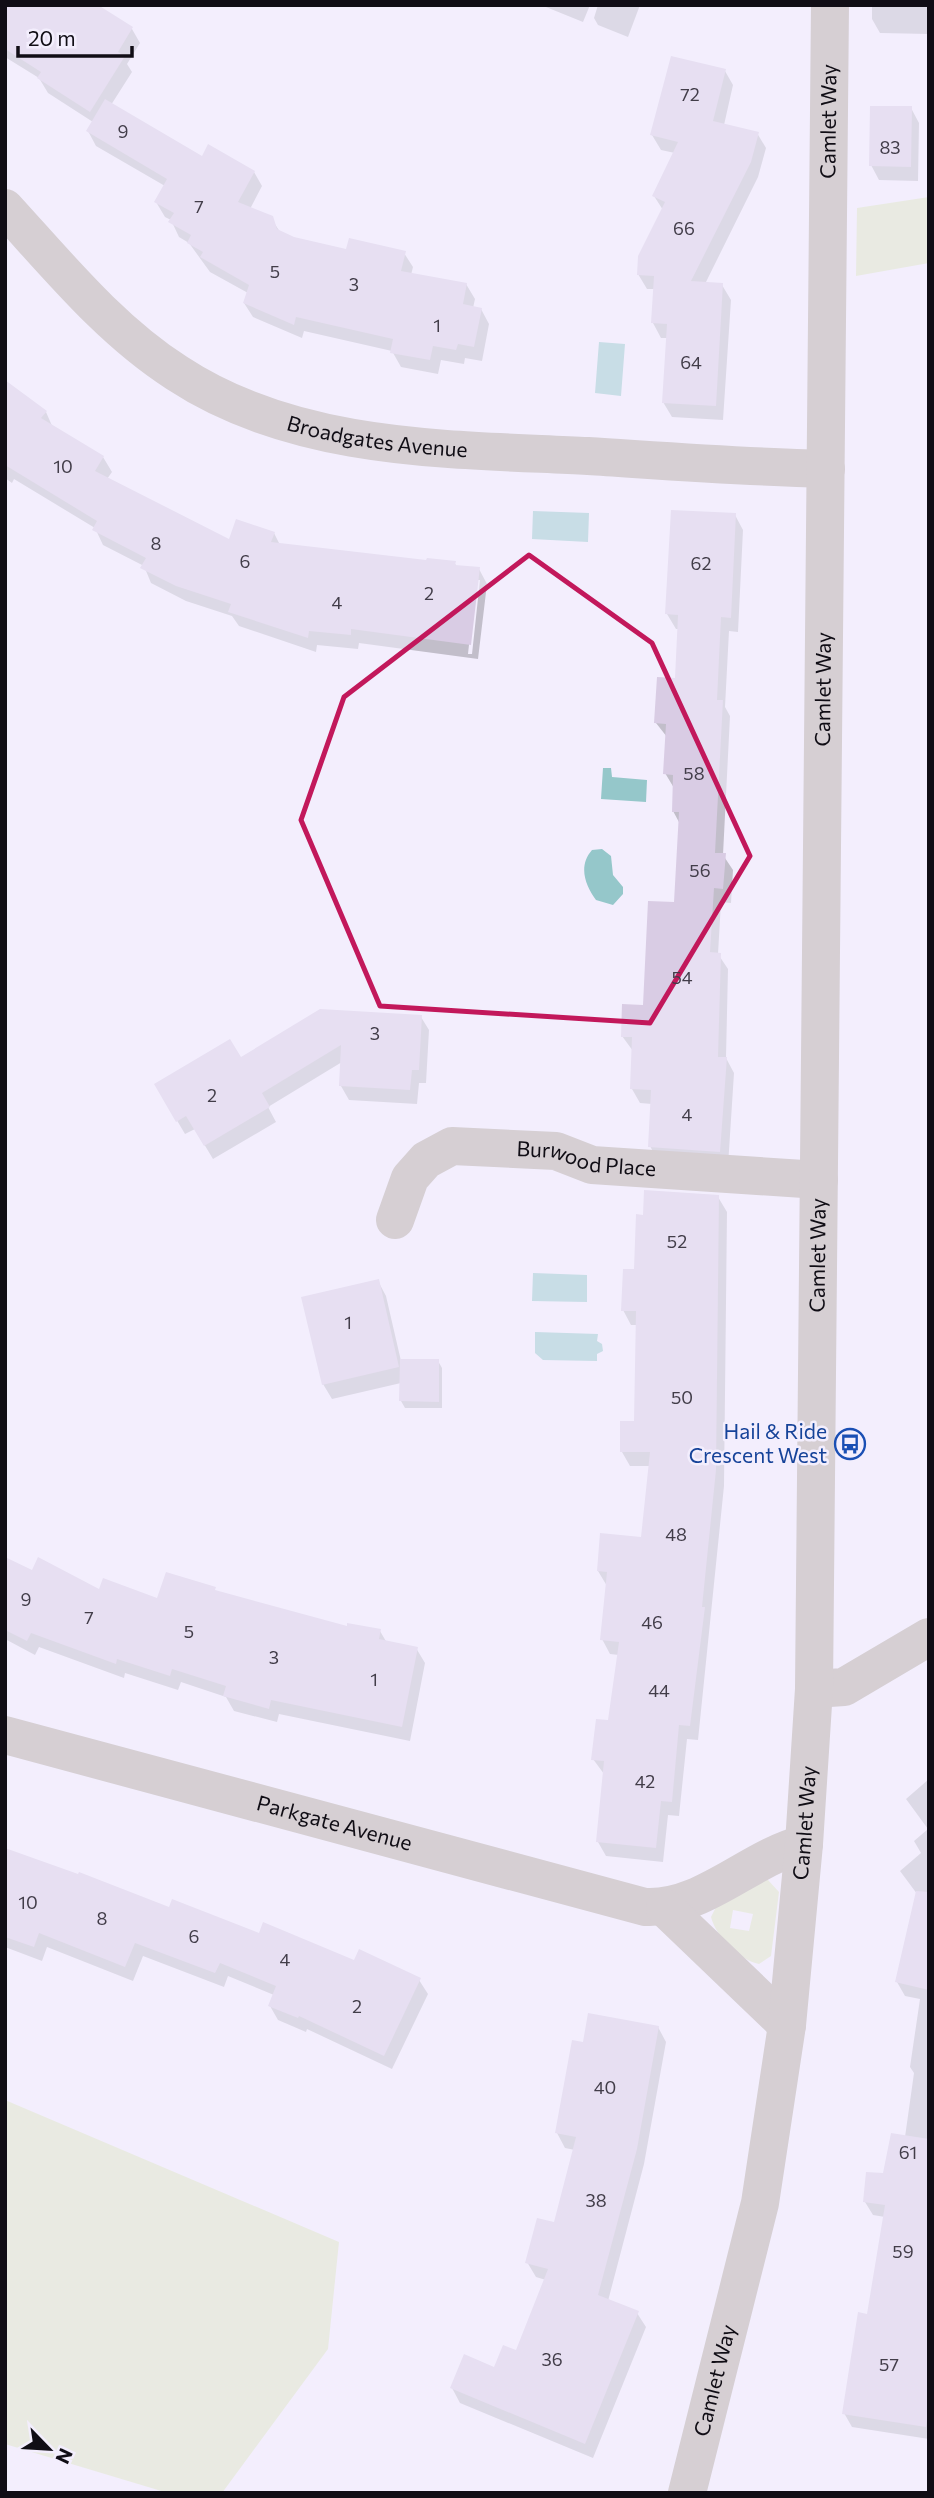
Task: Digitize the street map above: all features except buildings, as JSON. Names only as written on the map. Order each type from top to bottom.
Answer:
[{"type":"street","name":"Camlet Way","points":[[687,2493],[760,2203],[787,2025],[804,1844],[814,1689],[830,5]]},
{"type":"street","name":"Broadgates Avenue","points":[[5,208],[81,292],[132,341],[178,374],[233,402],[289,424],[382,444],[826,468]]},
{"type":"street","name":"Burwood Place","points":[[396,1220],[410,1178],[426,1160],[452,1146],[556,1151],[592,1165],[819,1180]]},
{"type":"street","points":[[814,1689],[844,1687],[929,1637]]},
{"type":"street","name":"Parkgate Avenue","points":[[5,1735],[645,1908],[665,1908],[692,1899],[781,1850],[804,1844]]},
{"type":"street","points":[[665,1908],[787,2025]]},
{"type":"highlighted area","points":[[529,555],[652,643],[750,856],[650,1023],[380,1006],[301,820],[344,697]]},
{"type":"shaded area","points":[[929,197],[929,263],[856,276],[857,208]]},
{"type":"shaded area","points":[[599,342],[625,344],[621,396],[595,393]]},
{"type":"shaded area","points":[[533,511],[589,513],[588,542],[532,539]]},
{"type":"shaded area","points":[[603,768],[611,768],[612,777],[647,780],[646,802],[601,799]]},
{"type":"shaded area","points":[[602,849],[611,856],[613,875],[623,887],[623,894],[613,905],[596,900],[585,875],[588,856],[592,850]]},
{"type":"shaded area","points":[[533,1273],[587,1275],[587,1302],[532,1301]]},
{"type":"shaded area","points":[[535,1332],[598,1334],[597,1341],[602,1344],[603,1351],[597,1354],[597,1361],[543,1360],[535,1353]]},
{"type":"shaded area","points":[[756,1880],[768,1880],[779,1892],[771,1956],[759,1964],[744,1958],[730,1946],[718,1932],[711,1917],[717,1905]],"holes":[[[733,1910],[753,1914],[749,1931],[730,1928]]]},
{"type":"shaded area","points":[[5,2100],[339,2242],[328,2349],[222,2493],[168,2493],[5,2444]]},
{"type":"place","name":"Hail & Ride Crescent West","points":[[850,1444]]}]
